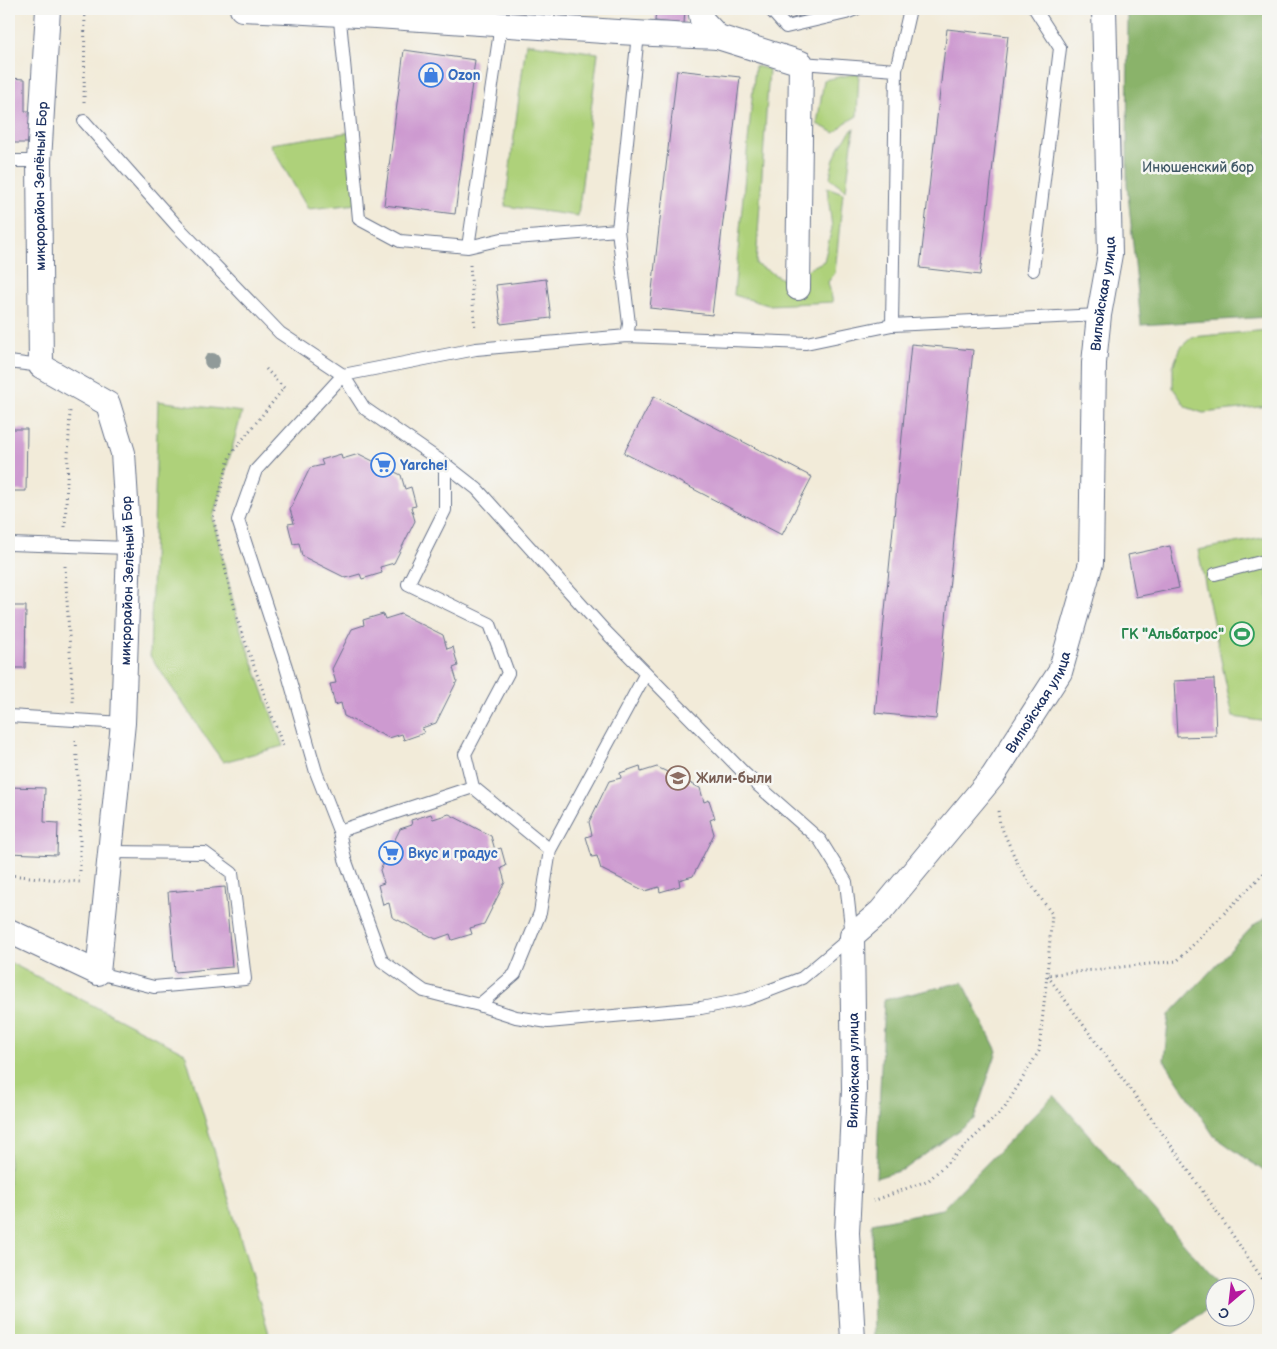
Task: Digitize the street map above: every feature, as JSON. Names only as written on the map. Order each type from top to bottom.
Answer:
[{"type":"street","name":"микрорайон Зелёный Бор","points":[[48,9],[39,161],[42,366],[108,404],[123,453],[129,548],[123,723],[98,973]]},
{"type":"street","points":[[242,9],[339,11],[501,26],[718,37],[801,63],[798,288]]},
{"type":"street","points":[[700,9],[702,20],[718,37]]},
{"type":"street","name":"Вилюйская улица","points":[[853,1340],[847,1233],[854,1090],[852,936],[881,911],[992,776],[1060,672],[1091,563],[1094,363],[1110,254],[1104,9]]},
{"type":"street","points":[[9,931],[98,973]]},
{"type":"lane","points":[[770,9],[786,27],[856,9]]},
{"type":"lane","points":[[892,325],[896,70],[910,9]]},
{"type":"lane","points":[[1033,270],[1060,48],[1035,9]]},
{"type":"lane","points":[[339,11],[359,219],[400,241],[468,247],[502,239],[618,230]]},
{"type":"lane","points":[[468,247],[501,26]]},
{"type":"lane","points":[[627,336],[629,324],[618,230],[638,34]]},
{"type":"lane","points":[[801,63],[896,70]]},
{"type":"lane","points":[[84,121],[178,227],[280,333],[343,375],[364,408],[477,488],[605,631],[744,773],[820,840],[846,882],[852,936],[802,978],[747,999],[710,1006],[637,1015],[548,1022],[516,1016],[424,992],[382,961],[345,859],[339,831],[316,772],[286,667],[238,520],[256,470],[343,375],[476,349],[627,336],[806,343],[892,325],[1100,315]]},
{"type":"lane","points":[[9,161],[39,161]]},
{"type":"lane","points":[[9,362],[42,366]]},
{"type":"lane","points":[[445,464],[445,510],[408,584],[490,624],[508,673],[465,754],[473,787],[550,850]]},
{"type":"lane","points":[[9,544],[129,548]]},
{"type":"lane","points":[[1215,574],[1268,560]]},
{"type":"lane","points":[[479,1005],[515,974],[540,912],[550,850],[646,673]]},
{"type":"lane","points":[[9,716],[123,723]]},
{"type":"lane","points":[[339,831],[473,787]]},
{"type":"lane","points":[[98,973],[154,987],[245,978],[232,873],[204,853],[110,852]]},
{"type":"path","points":[[84,121],[85,9]]},
{"type":"path","points":[[468,247],[476,349]]},
{"type":"path","points":[[266,369],[284,388]]},
{"type":"path","points":[[71,383],[64,546],[80,814],[80,882]]},
{"type":"path","points":[[848,1210],[929,1180],[1004,1108],[1039,1051],[1052,914],[1020,870],[1000,824],[992,776]]},
{"type":"path","points":[[1047,975],[1177,961],[1268,869]]},
{"type":"path","points":[[9,876],[107,883]]},
{"type":"path","points":[[1047,975],[1178,1155],[1268,1287]]},
{"type":"green space","name":"Инюшенский бор","points":[[1128,9],[1268,9],[1268,317],[1141,325],[1127,184]]},
{"type":"green space","points":[[526,43],[598,53],[578,216],[505,206]]},
{"type":"green space","points":[[755,66],[769,69],[756,264],[798,288],[799,274],[824,261],[832,228],[827,187],[843,193],[835,273],[828,282],[833,302],[768,305],[734,295]]},
{"type":"green space","points":[[859,73],[857,116],[845,123],[835,133],[817,124],[824,80]]},
{"type":"green space","points":[[854,128],[846,190],[830,178],[838,151],[844,139]]},
{"type":"green space","points":[[351,132],[358,204],[308,209],[270,144]]},
{"type":"green space","points":[[1268,330],[1268,406],[1203,413],[1186,407],[1173,388],[1173,366],[1181,347],[1192,337]]},
{"type":"green space","points":[[158,401],[242,412],[213,518],[238,622],[283,746],[223,762],[150,656]]},
{"type":"green space","name":"ГК \"Альбатрос\"","points":[[1268,537],[1268,722],[1233,717],[1198,550]]},
{"type":"green space","points":[[1268,917],[1268,1174],[1214,1136],[1164,1060],[1169,1015],[1255,924]]},
{"type":"green space","points":[[9,962],[185,1053],[271,1340],[9,1340]]},
{"type":"green space","points":[[963,982],[997,1051],[974,1119],[905,1169],[876,1178],[884,1000]]},
{"type":"green space","points":[[1054,1095],[1212,1276],[1204,1276],[1204,1311],[1165,1340],[874,1340],[872,1223],[942,1209]]},
{"type":"building","points":[[656,9],[685,9],[684,24],[655,21]]},
{"type":"building","points":[[787,9],[823,9],[790,19]]},
{"type":"building","points":[[947,29],[1008,36],[980,275],[920,268]]},
{"type":"building","points":[[404,50],[475,60],[455,214],[384,205]]},
{"type":"building","points":[[677,70],[740,77],[712,315],[650,308]]},
{"type":"building","points":[[9,78],[25,79],[25,111],[34,111],[33,143],[9,143]]},
{"type":"building","points":[[546,279],[551,318],[501,324],[496,285]]},
{"type":"building","points":[[911,344],[973,350],[936,719],[875,713]]},
{"type":"building","points":[[654,396],[812,477],[782,535],[624,453]]},
{"type":"building","points":[[9,429],[27,429],[26,491],[9,491]]},
{"type":"building","points":[[341,454],[342,459],[359,454],[401,475],[405,489],[411,487],[416,506],[411,507],[415,521],[394,563],[380,567],[382,573],[362,579],[360,574],[346,578],[302,556],[299,543],[293,544],[288,524],[294,523],[290,509],[310,468],[323,465],[321,460]]},
{"type":"building","points":[[1170,546],[1179,588],[1136,597],[1128,555]]},
{"type":"building","points":[[9,606],[26,606],[25,668],[9,668]]},
{"type":"building","points":[[383,614],[385,619],[401,614],[443,635],[447,649],[453,647],[458,666],[453,668],[457,681],[436,723],[422,728],[424,733],[404,740],[402,734],[389,738],[344,716],[341,703],[335,705],[330,684],[336,683],[332,669],[352,629],[364,625],[363,620]]},
{"type":"building","points":[[1214,679],[1216,736],[1177,737],[1174,681]]},
{"type":"building","points":[[640,766],[641,772],[657,767],[700,788],[704,802],[709,800],[715,818],[710,820],[714,834],[693,876],[679,880],[680,886],[660,892],[659,887],[645,891],[601,869],[597,856],[592,857],[586,837],[592,835],[589,822],[609,781],[621,778],[620,773]]},
{"type":"building","points":[[9,787],[45,788],[44,822],[58,823],[57,855],[9,853]]},
{"type":"building","points":[[431,814],[433,819],[449,814],[491,836],[495,850],[501,848],[506,866],[501,868],[505,882],[484,924],[470,928],[472,934],[452,940],[450,934],[436,939],[392,917],[389,903],[383,905],[378,885],[384,883],[380,870],[400,829],[412,825],[411,820]]},
{"type":"building","points":[[225,887],[232,967],[175,972],[168,892]]},
{"type":"place","name":"Ozon","points":[[431,75]]},
{"type":"place","name":"Yarche!","points":[[383,465]]},
{"type":"place","name":"ГК \"Альбатрос\"","points":[[1242,634]]},
{"type":"place","name":"Жили-были","points":[[678,778]]},
{"type":"place","name":"Вкус и градус","points":[[391,853]]}]
